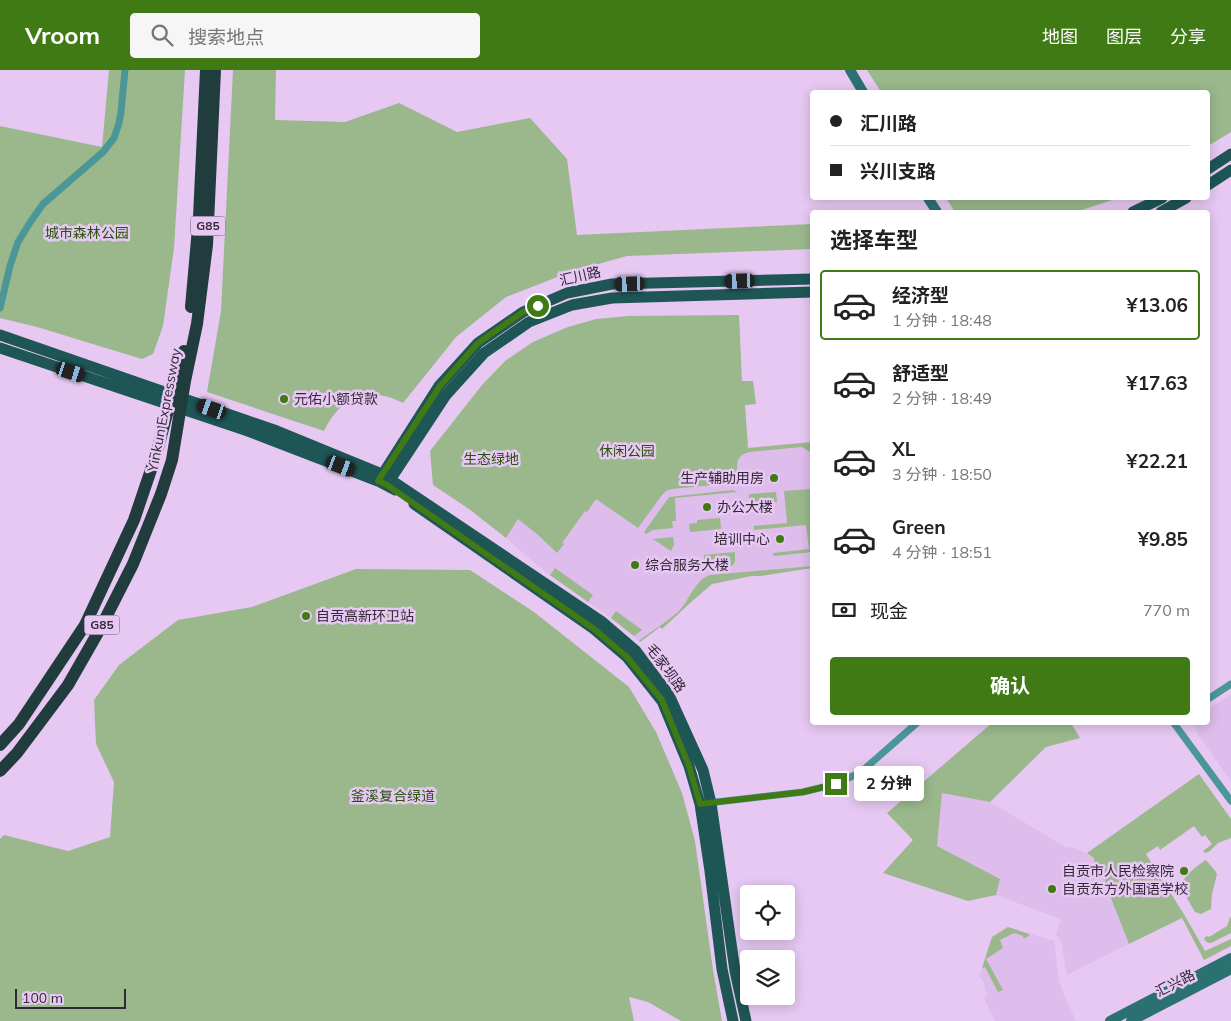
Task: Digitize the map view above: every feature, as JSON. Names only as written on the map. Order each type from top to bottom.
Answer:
[{"type":"highway","name":"Yinkun Expressway","points":[[0,772],[17,753],[68,685],[100,628],[133,564],[161,494],[172,460],[180,380],[189,334],[199,217],[206,70]]},
{"type":"highway","name":"Yinkun Expressway","points":[[0,746],[19,724],[85,625],[134,520],[180,380],[197,324],[207,245],[215,70]]},
{"type":"main road","points":[[850,70],[863,90]]},
{"type":"main road","points":[[1210,168],[1231,154]]},
{"type":"main road","points":[[1210,184],[1231,170]]},
{"type":"main road","points":[[1137,210],[1158,200]]},
{"type":"main road","points":[[1165,210],[1182,200]]},
{"type":"main road","name":"汇川路","points":[[384,480],[440,386],[478,343],[523,312],[567,293],[612,284],[810,279]]},
{"type":"main road","name":"汇川路","points":[[384,480],[446,395],[484,353],[529,322],[572,305],[612,298],[810,292]]},
{"type":"main road","points":[[0,335],[277,431],[384,480]]},
{"type":"main road","points":[[0,348],[248,431],[384,480]]},
{"type":"main road","name":"毛家坝路","points":[[384,480],[601,621],[636,651],[669,695],[703,770],[710,871],[722,969],[733,1021]]},
{"type":"main road","name":"毛家坝路","points":[[705,803],[735,971],[746,1021]]},
{"type":"main road","points":[[1110,1021],[1231,958]]},
{"type":"main road","name":"汇兴路","points":[[1131,1021],[1231,969]]},
{"type":"street","points":[[0,308],[18,242],[31,221],[43,204],[103,152],[114,138],[121,112],[125,70]]},
{"type":"street","points":[[1210,698],[1231,684]]},
{"type":"street","points":[[705,803],[803,792],[836,784],[861,772],[915,725]]},
{"type":"street","points":[[1175,725],[1231,802]]},
{"type":"shaded area","points":[[753,381],[756,404],[745,405],[748,448],[810,442],[810,568],[751,576],[712,584],[662,629],[660,627],[640,642],[611,618],[548,574],[506,538],[518,519]]},
{"type":"shaded area","points":[[1231,694],[1231,781],[1196,732],[1195,725],[1210,725],[1210,708]]},
{"type":"shaded area","name":"自贡东方外国语学校","points":[[942,793],[990,802],[1067,848],[1074,847],[1094,858],[1095,867],[1105,873],[1105,883],[1129,944],[1067,975],[1061,941],[1056,935],[1061,919],[996,895],[999,879],[937,846]]},
{"type":"shaded area","points":[[1008,927],[1054,941],[1059,980],[1076,1021],[995,1021],[984,998],[987,996],[984,983],[980,979],[979,974],[981,973],[992,937]]},
{"type":"green space","name":"城市森林公园","points":[[109,70],[185,70],[174,248],[163,326],[153,354],[142,359],[37,327],[0,318],[0,126],[102,147]]},
{"type":"green space","points":[[233,70],[276,70],[275,120],[345,122],[399,103],[457,132],[530,118],[567,159],[577,235],[810,224],[810,249],[627,256],[573,271],[506,297],[456,337],[403,403],[378,395],[357,397],[339,409],[324,431],[207,392],[221,311]]},
{"type":"green space","points":[[867,70],[1231,70],[1231,132],[1210,145],[1210,90],[880,90]]},
{"type":"green space","points":[[947,200],[1112,200],[1082,210],[954,210]]},
{"type":"green space","points":[[739,315],[742,381],[753,381],[756,404],[745,405],[748,448],[810,442],[810,452],[802,447],[744,454],[738,459],[737,479],[734,483],[666,491],[638,528],[596,499],[587,512],[585,511],[557,553],[518,519],[506,538],[469,509],[433,485],[430,451],[482,385],[505,361],[533,342],[568,327],[596,319],[628,316]]},
{"type":"green space","points":[[810,489],[810,552],[774,556],[773,553],[809,549],[806,525],[754,530],[754,526],[787,523],[784,491]]},
{"type":"green space","points":[[733,490],[737,492],[675,498],[676,521],[672,521],[673,528],[653,530],[646,534],[644,532],[669,497]]},
{"type":"green space","points":[[776,492],[777,502],[749,504],[749,494]]},
{"type":"green space","points":[[720,518],[721,529],[690,532],[689,524],[697,523],[697,520]]},
{"type":"green space","points":[[673,537],[674,545],[671,551],[653,539]]},
{"type":"green space","points":[[735,552],[735,562],[732,566],[705,570],[704,555]]},
{"type":"green space","points":[[810,566],[810,568],[751,576],[712,584],[662,629],[660,627],[639,641],[680,610],[697,585],[710,575]]},
{"type":"green space","points":[[555,568],[593,595],[588,602],[550,575]]},
{"type":"green space","name":"釜溪复合绿道","points":[[356,569],[470,570],[534,612],[629,687],[656,732],[682,793],[695,841],[722,1021],[681,1021],[648,1002],[629,997],[634,1021],[0,1021],[0,839],[4,835],[68,851],[110,837],[114,782],[96,744],[94,700],[119,665],[178,620],[252,607]]},
{"type":"green space","points":[[616,611],[642,630],[634,636],[611,618]]},
{"type":"green space","points":[[990,725],[1072,725],[1080,738],[1046,747],[990,802],[942,793],[937,846],[1000,879],[996,895],[968,901],[883,873],[913,840],[887,813]]},
{"type":"green space","points":[[1199,774],[1231,819],[1231,838],[1218,843],[1205,853],[1203,851],[1212,844],[1205,835],[1202,837],[1194,826],[1160,850],[1158,846],[1146,854],[1205,951],[1231,939],[1231,946],[1204,960],[1182,918],[1129,944],[1105,883],[1105,873],[1095,867],[1094,858],[1087,853]]},
{"type":"green space","points":[[1206,860],[1217,874],[1212,894],[1211,909],[1201,914],[1195,912],[1181,888],[1184,879],[1193,869]]},
{"type":"green space","points":[[1230,917],[1231,933],[1208,943],[1204,938],[1227,926]]},
{"type":"green space","points":[[1008,927],[1029,934],[1029,936],[1023,938],[1023,936],[1014,933],[1000,940],[1003,948],[986,959],[1003,990],[998,992],[985,967],[982,968],[992,937]]},
{"type":"place","name":"元佑小额贷款","points":[[284,399]]},
{"type":"place","name":"生产辅助用房","points":[[774,478]]},
{"type":"place","name":"办公大楼","points":[[707,507]]},
{"type":"place","name":"培训中心","points":[[780,539]]},
{"type":"place","name":"综合服务大楼","points":[[635,565]]},
{"type":"place","name":"自贡高新环卫站","points":[[306,616]]},
{"type":"place","name":"自贡市人民检察院","points":[[1184,871]]},
{"type":"place","name":"自贡东方外国语学校","points":[[1052,889]]},
{"type":"route","points":[[538,306],[523,312],[478,343],[440,386],[378,481],[387,485],[594,629],[627,657],[662,700],[689,766],[700,804],[803,792],[836,784]]},
{"type":"park label","name":"休闲公园","points":[[627,451]]},
{"type":"park label","name":"生态绿地","points":[[491,459]]}]
